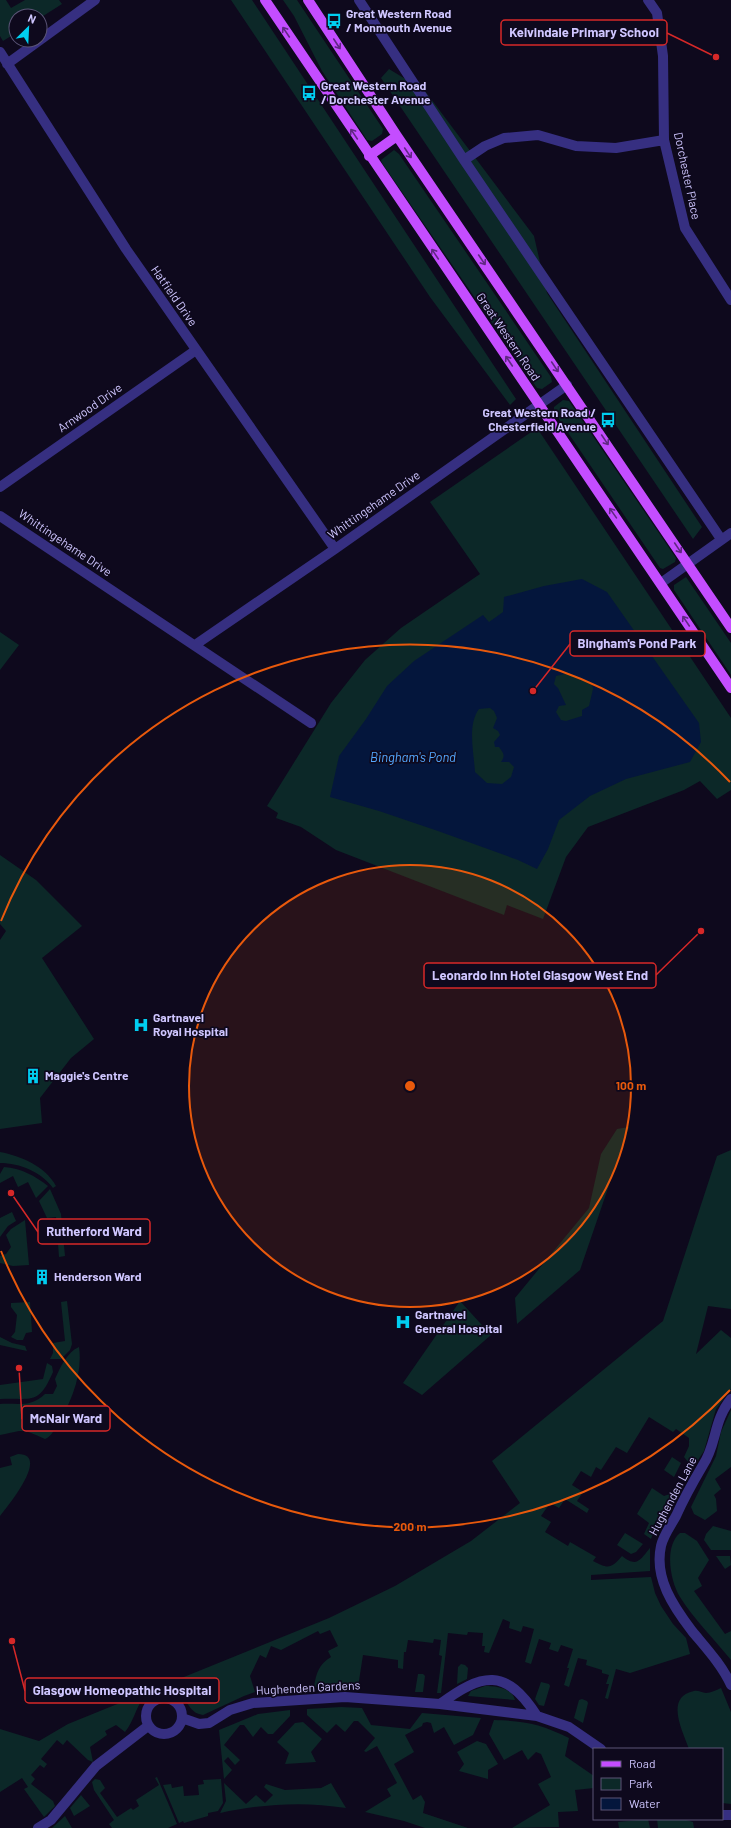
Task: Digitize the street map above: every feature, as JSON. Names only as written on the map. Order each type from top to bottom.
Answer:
[{"type":"main road","name":"Great Western Road","points":[[265,0],[369,156],[731,688]]},
{"type":"main road","name":"Great Western Road","points":[[308,0],[397,136],[731,628]]},
{"type":"main road","points":[[369,156],[397,136]]},
{"type":"street","points":[[48,34],[95,0]]},
{"type":"street","points":[[359,0],[464,160],[721,539]]},
{"type":"street","name":"Dorchester Place","points":[[648,0],[656,13],[663,56],[664,140],[685,228],[731,300]]},
{"type":"street","points":[[7,64],[29,48]]},
{"type":"street","name":"Hatfield Drive","points":[[0,52],[126,249],[335,549]]},
{"type":"street","points":[[464,160],[485,146],[504,138],[538,135],[576,146],[616,148],[664,140]]},
{"type":"street","name":"Arnwood Drive","points":[[0,488],[196,350]]},
{"type":"street","name":"Whittingehame Drive","points":[[195,645],[335,549],[567,385]]},
{"type":"street","name":"Whittingehame Drive","points":[[0,516],[311,723]]},
{"type":"street","points":[[661,583],[731,532]]},
{"type":"street","name":"Hughenden Lane","points":[[731,1399],[720,1415],[707,1458],[688,1490],[661,1544],[660,1561],[661,1574],[667,1592],[678,1611],[722,1669],[731,1685]]},
{"type":"street","points":[[440,1704],[471,1683],[484,1680],[499,1681],[520,1692],[538,1716]]},
{"type":"street","name":"Hughenden Gardens","points":[[182,1718],[199,1724],[209,1723],[230,1710],[253,1703],[345,1697],[440,1704],[538,1716],[569,1727],[600,1748]]},
{"type":"street","points":[[156,1699],[171,1699],[178,1704],[181,1710],[182,1718],[179,1726],[172,1732],[164,1734],[155,1732],[148,1726],[146,1711],[150,1704],[156,1699]]},
{"type":"street","points":[[38,1828],[51,1820],[96,1766],[148,1726]]},
{"type":"green space","points":[[0,0],[6,0],[11,8],[8,8],[8,38],[3,41],[0,36]]},
{"type":"green space","points":[[25,0],[59,0],[62,4],[48,13],[48,8],[11,8]]},
{"type":"green space","points":[[231,0],[252,0],[516,399],[510,405],[430,297]]},
{"type":"green space","points":[[283,0],[297,0],[383,129],[382,134],[372,141],[367,140],[322,71],[294,16]]},
{"type":"green space","points":[[389,69],[425,91],[534,236],[547,293],[702,527],[693,539],[381,78]]},
{"type":"green space","points":[[394,150],[399,154],[551,377],[552,382],[542,389],[537,388],[382,163],[381,160]]},
{"type":"green space","points":[[563,400],[569,401],[676,558],[675,562],[663,569],[660,568],[554,412],[554,407]]},
{"type":"green space","points":[[537,428],[731,718],[731,790],[717,799],[700,781],[684,790],[588,827],[566,857],[543,919],[507,905],[504,915],[336,850],[301,827],[276,818],[278,813],[267,806],[331,703],[365,660],[401,628],[480,574],[430,502]]},
{"type":"green space","points":[[686,577],[731,643],[731,675],[674,590],[674,585]]},
{"type":"green space","points":[[0,632],[19,645],[0,670]]},
{"type":"green space","points":[[0,855],[36,880],[82,926],[42,958],[94,1039],[71,1058],[40,1098],[42,1123],[0,1129],[0,940],[6,931],[0,924]]},
{"type":"green space","points":[[629,1127],[580,1270],[517,1324],[515,1298],[589,1208],[601,1154],[617,1129]]},
{"type":"green space","points":[[731,1150],[731,1309],[708,1306],[696,1354],[721,1330],[731,1338],[731,1389],[716,1409],[704,1451],[698,1460],[684,1473],[689,1463],[684,1457],[689,1446],[689,1438],[676,1429],[673,1432],[649,1417],[627,1453],[616,1447],[601,1470],[596,1467],[591,1477],[581,1471],[572,1485],[583,1492],[577,1501],[589,1509],[587,1513],[565,1499],[559,1508],[550,1503],[541,1516],[551,1522],[545,1532],[568,1546],[570,1542],[596,1557],[593,1561],[602,1565],[612,1565],[622,1556],[631,1562],[638,1561],[650,1548],[650,1571],[591,1575],[591,1580],[651,1577],[655,1593],[661,1606],[673,1624],[686,1638],[690,1654],[630,1673],[616,1669],[608,1699],[605,1698],[609,1684],[606,1684],[609,1675],[602,1673],[602,1670],[586,1665],[587,1660],[578,1658],[569,1687],[564,1685],[569,1668],[567,1668],[573,1649],[561,1645],[558,1652],[549,1649],[551,1643],[539,1639],[531,1664],[525,1662],[534,1629],[523,1626],[521,1632],[509,1628],[510,1622],[503,1619],[489,1653],[484,1652],[485,1646],[482,1646],[483,1633],[468,1632],[467,1635],[448,1633],[441,1693],[437,1693],[442,1656],[439,1655],[441,1640],[434,1639],[433,1643],[408,1640],[406,1652],[404,1652],[403,1669],[398,1668],[398,1660],[363,1655],[358,1687],[314,1687],[319,1669],[331,1657],[328,1651],[338,1646],[330,1630],[320,1634],[318,1631],[281,1650],[271,1646],[266,1658],[260,1655],[250,1676],[255,1692],[203,1715],[193,1711],[179,1694],[174,1692],[163,1690],[147,1695],[141,1702],[125,1732],[116,1725],[105,1731],[107,1735],[90,1747],[93,1762],[88,1760],[67,1740],[63,1745],[57,1740],[41,1759],[47,1764],[44,1768],[40,1765],[31,1775],[35,1779],[31,1784],[53,1801],[55,1806],[44,1817],[24,1789],[28,1787],[22,1778],[0,1792],[0,1729],[39,1741],[68,1724],[329,1618],[395,1586],[471,1541],[520,1503],[492,1461],[663,1321],[717,1156]]},
{"type":"green space","points":[[0,1152],[16,1156],[32,1163],[46,1173],[56,1186],[53,1188],[42,1177],[30,1170],[8,1163],[0,1163]]},
{"type":"green space","points":[[4,1167],[28,1173],[48,1186],[36,1198],[28,1182],[18,1187],[13,1176],[0,1183],[0,1174]]},
{"type":"green space","points":[[50,1189],[61,1214],[65,1256],[59,1257],[56,1217],[47,1218],[39,1201]]},
{"type":"green space","points":[[12,1212],[16,1221],[8,1226],[0,1237],[0,1218]]},
{"type":"green space","points":[[25,1220],[29,1265],[13,1266],[0,1263],[0,1256],[6,1254],[11,1247],[6,1235],[11,1229]]},
{"type":"green space","points":[[67,1301],[72,1344],[70,1350],[61,1359],[50,1359],[53,1353],[53,1343],[65,1341],[61,1302]]},
{"type":"green space","points":[[460,1301],[491,1335],[422,1395],[403,1383]]},
{"type":"green space","points":[[30,1302],[32,1332],[26,1333],[23,1340],[17,1340],[11,1337],[15,1332],[17,1315],[11,1307],[11,1303]]},
{"type":"green space","points":[[0,1337],[12,1343],[25,1346],[27,1351],[0,1345]]},
{"type":"green space","points":[[79,1347],[79,1368],[75,1388],[67,1408],[50,1435],[45,1439],[22,1431],[0,1435],[0,1404],[24,1404],[34,1401],[45,1394],[53,1394],[57,1386],[55,1379],[62,1365],[67,1356]]},
{"type":"green space","points":[[47,1363],[52,1366],[53,1372],[43,1391],[38,1395],[26,1399],[0,1399],[0,1385],[43,1379]]},
{"type":"green space","points":[[731,1410],[731,1467],[715,1479],[721,1489],[714,1495],[716,1499],[717,1511],[705,1520],[694,1514],[691,1507],[716,1456],[721,1432]]},
{"type":"green space","points":[[18,1454],[27,1456],[30,1462],[29,1471],[24,1482],[0,1516],[0,1468],[12,1465],[10,1457]]},
{"type":"green space","points":[[672,1457],[681,1463],[674,1477],[664,1470]]},
{"type":"green space","points":[[652,1488],[664,1496],[670,1494],[672,1495],[657,1523],[651,1539],[644,1534],[649,1523],[637,1514]]},
{"type":"green space","points":[[713,1526],[731,1531],[731,1550],[711,1550],[704,1540],[706,1534]]},
{"type":"green space","points":[[625,1533],[643,1544],[636,1552],[631,1554],[617,1545]]},
{"type":"green space","points":[[680,1533],[685,1533],[697,1541],[709,1560],[698,1578],[702,1586],[694,1591],[725,1634],[731,1631],[731,1660],[691,1613],[676,1590],[671,1573],[670,1555],[675,1539]]},
{"type":"green space","points":[[716,1556],[730,1556],[731,1565],[725,1569]]},
{"type":"green space","points":[[461,1664],[468,1668],[467,1679],[457,1684],[458,1667]]},
{"type":"green space","points":[[418,1674],[423,1674],[425,1676],[423,1692],[415,1692]]},
{"type":"green space","points":[[541,1682],[549,1684],[550,1686],[544,1706],[539,1705],[535,1699]]},
{"type":"green space","points":[[485,1686],[503,1688],[511,1693],[515,1700],[468,1696],[471,1691]]},
{"type":"green space","points":[[721,1688],[731,1712],[731,1804],[723,1803],[723,1748],[689,1748],[678,1716],[680,1700],[685,1695],[694,1691],[708,1693]]},
{"type":"green space","points":[[582,1699],[588,1703],[583,1723],[574,1718],[579,1700]]},
{"type":"green space","points":[[341,1707],[362,1708],[371,1725],[410,1729],[422,1713],[481,1718],[473,1735],[454,1745],[444,1727],[434,1733],[431,1723],[423,1723],[422,1726],[405,1735],[414,1752],[394,1764],[413,1800],[421,1795],[425,1802],[423,1813],[468,1828],[425,1828],[404,1821],[365,1812],[391,1796],[387,1789],[397,1783],[377,1746],[366,1752],[364,1751],[375,1738],[358,1721],[354,1721],[345,1732],[336,1724],[327,1733],[307,1715],[307,1709]]},
{"type":"green space","points":[[290,1710],[290,1716],[273,1734],[268,1734],[261,1727],[253,1737],[244,1725],[240,1725],[224,1745],[240,1760],[235,1765],[228,1757],[224,1761],[232,1770],[224,1779],[219,1730],[258,1714]]},
{"type":"green space","points":[[494,1720],[515,1721],[541,1726],[569,1738],[565,1756],[593,1775],[593,1788],[575,1790],[578,1811],[558,1812],[559,1827],[512,1828],[550,1805],[538,1784],[551,1777],[541,1754],[536,1752],[528,1760],[522,1750],[504,1760],[489,1734]]},
{"type":"green space","points":[[303,1722],[322,1739],[311,1752],[316,1762],[285,1764],[289,1753],[277,1742],[295,1723]]},
{"type":"green space","points":[[477,1741],[486,1744],[498,1764],[488,1770],[488,1779],[459,1771],[464,1764],[457,1752]]},
{"type":"green space","points":[[157,1777],[177,1824],[168,1828],[112,1828],[109,1824],[114,1820],[94,1790],[92,1782],[95,1779],[100,1780],[105,1788],[100,1793],[117,1817],[131,1808],[133,1810],[139,1806],[136,1800],[159,1785],[155,1778]]},
{"type":"green space","points":[[221,1779],[223,1803],[218,1811],[208,1813],[208,1816],[179,1823],[163,1785],[171,1784],[172,1788],[183,1786],[184,1796],[199,1795],[198,1785],[204,1784],[203,1780]]},
{"type":"green space","points":[[224,1783],[246,1804],[256,1795],[265,1803],[273,1795],[264,1787],[266,1784],[285,1790],[321,1788],[331,1783],[346,1808],[283,1804],[251,1807],[220,1813],[226,1801]]},
{"type":"green space","points":[[81,1795],[90,1806],[74,1816],[70,1808]]},
{"type":"green space","points":[[65,1816],[72,1828],[52,1828]]},
{"type":"green space","points":[[648,1820],[650,1828],[619,1828],[618,1822]]},
{"type":"green space","points":[[657,1820],[686,1820],[693,1822],[694,1828],[658,1828]]},
{"type":"water","name":"Bingham's Pond","points":[[582,579],[607,592],[699,723],[701,742],[690,762],[626,779],[590,796],[559,820],[548,849],[537,869],[518,860],[438,831],[379,811],[330,797],[339,756],[366,719],[387,686],[414,661],[483,615],[489,622],[503,612],[504,597],[544,586]],"holes":[[[569,673],[592,685],[593,689],[589,706],[582,710],[582,716],[566,721],[561,720],[556,712],[559,706],[566,705],[558,688],[554,684],[556,676]],[[490,708],[494,711],[497,718],[493,728],[498,731],[500,735],[494,742],[495,747],[499,747],[503,754],[501,762],[509,762],[514,767],[511,777],[502,784],[487,783],[475,772],[472,739],[473,723],[479,709]]]},
{"type":"place","name":"Great Western Road / Monmouth Avenue","points":[[334,21]]},
{"type":"place","name":"Kelvindale Primary School","points":[[716,57]]},
{"type":"place","name":"Great Western Road / Dorchester Avenue","points":[[309,93]]},
{"type":"place","name":"Great Western Road / Chesterfield Avenue","points":[[608,420]]},
{"type":"place","name":"Bingham's Pond Park","points":[[533,691]]},
{"type":"place","name":"Leonardo Inn Hotel Glasgow West End","points":[[701,931]]},
{"type":"place","name":"Gartnavel Royal Hospital","points":[[141,1025]]},
{"type":"place","name":"Maggie's Centre","points":[[33,1076]]},
{"type":"place","name":"Rutherford Ward","points":[[11,1193]]},
{"type":"place","name":"Henderson Ward","points":[[42,1277]]},
{"type":"place","name":"Gartnavel General Hospital","points":[[403,1322]]},
{"type":"place","name":"McNair Ward","points":[[19,1368]]},
{"type":"place","name":"Glasgow Homeopathic Hospital","points":[[12,1641]]}]
